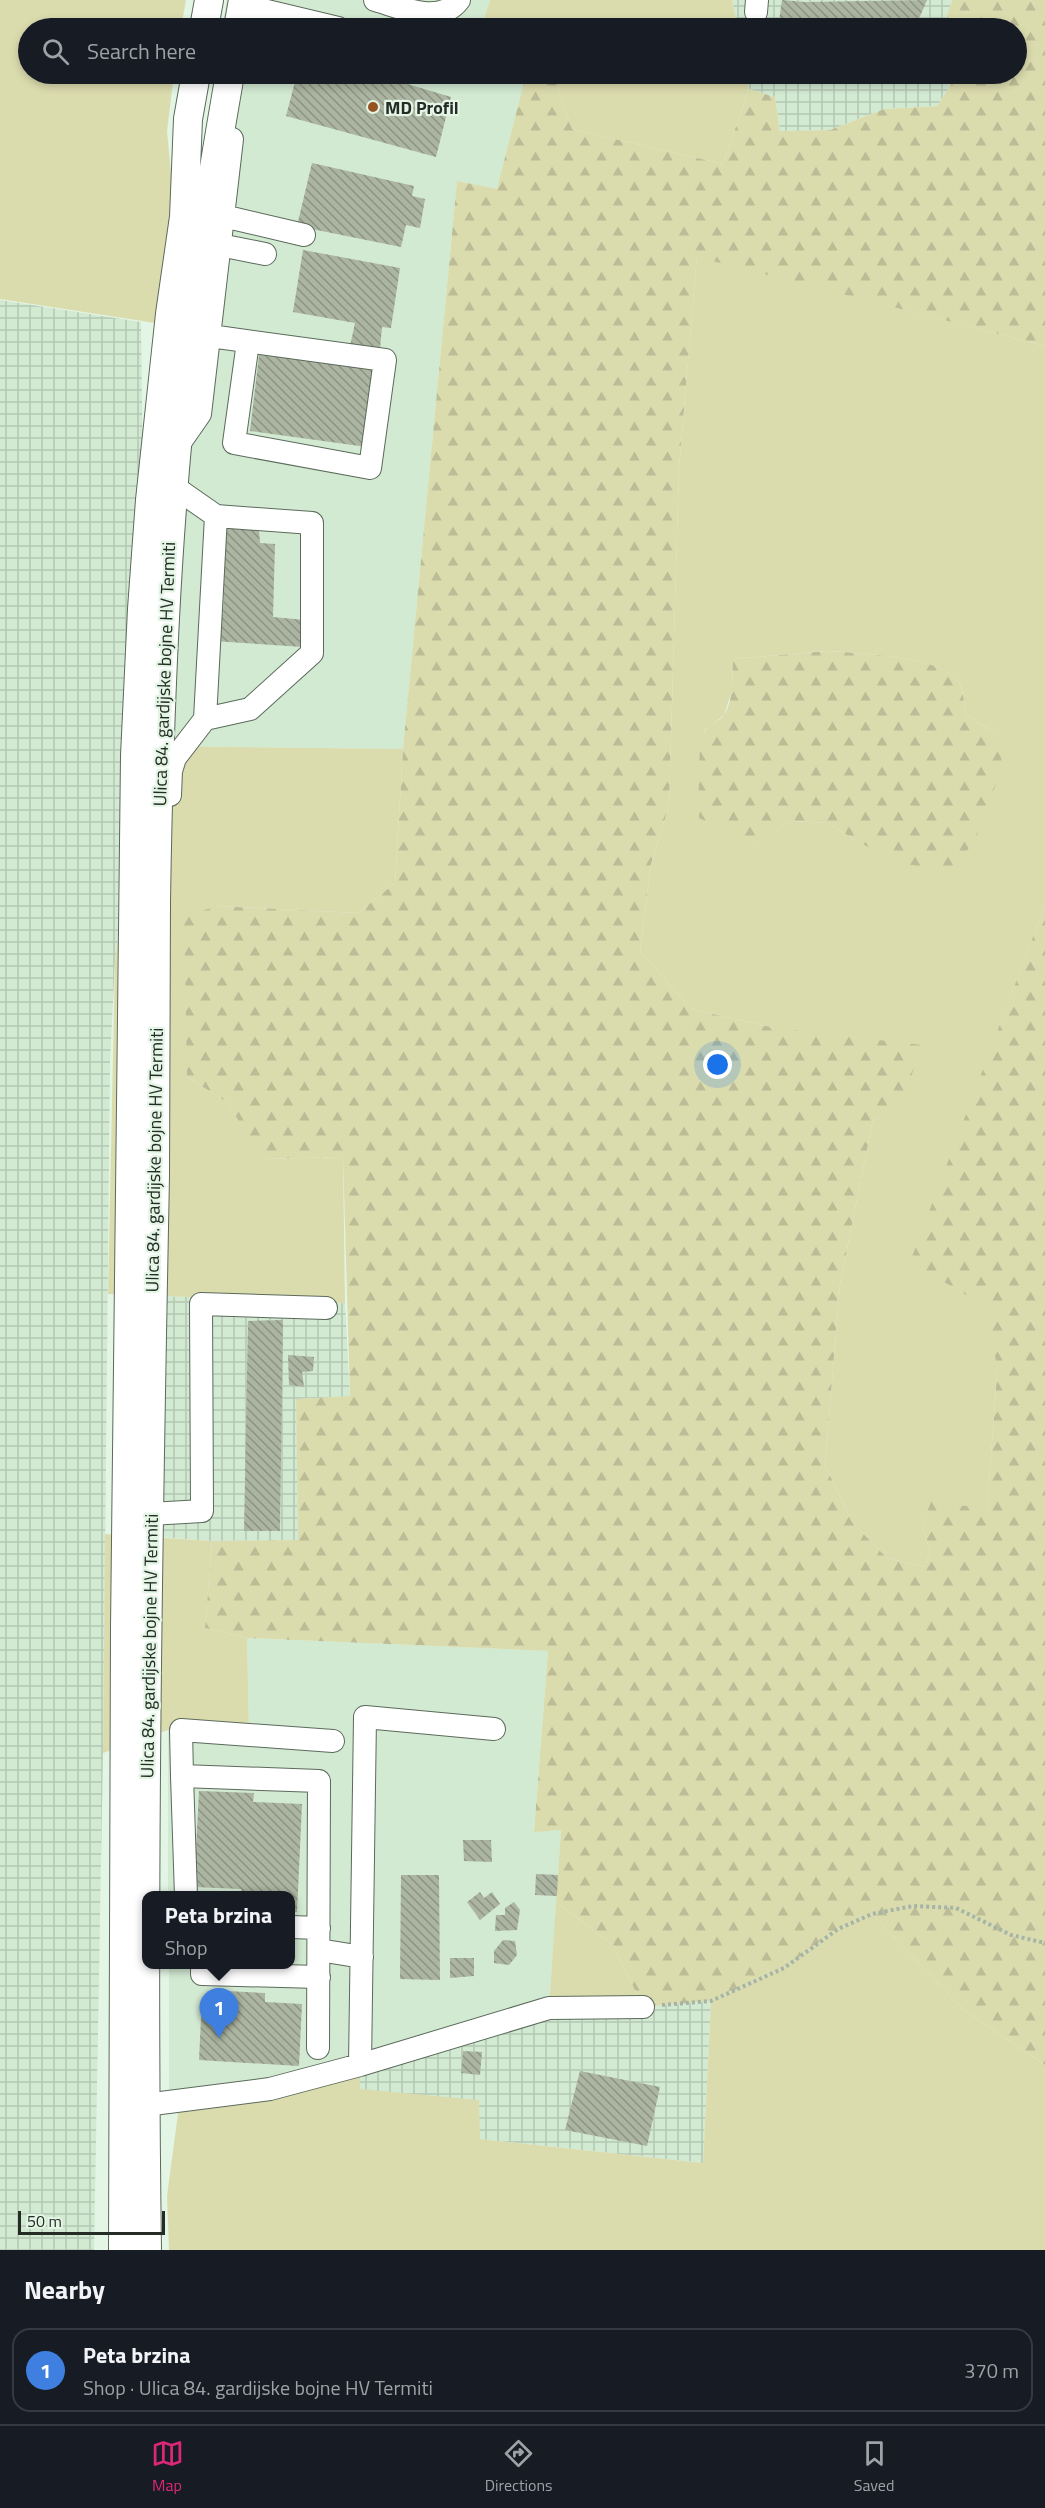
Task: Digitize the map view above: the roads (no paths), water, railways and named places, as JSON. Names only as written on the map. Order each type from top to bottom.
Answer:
[{"type":"main road","points":[[205,18],[208,0]]},
{"type":"main road","name":"Ulica 84. gardijske bojne HV Termiti","points":[[123,2250],[125,1628],[135,756],[150,500],[164,365],[184,217],[188,119],[194,84]]},
{"type":"main road","name":"Ulica 84. gardijske bojne HV Termiti","points":[[147,1891],[160,753],[173,486],[194,310],[228,84]]},
{"type":"main road","name":"Ulica 84. gardijske bojne HV Termiti","points":[[146,1969],[147,2250]]},
{"type":"street","points":[[375,0],[429,14],[443,12],[459,0]]},
{"type":"street","points":[[241,11],[281,18]]},
{"type":"street","points":[[177,447],[200,414],[232,136],[223,113]]},
{"type":"street","points":[[223,216],[304,235]]},
{"type":"street","points":[[220,245],[265,254]]},
{"type":"street","points":[[210,336],[385,360],[370,468],[234,443],[248,342]]},
{"type":"street","points":[[173,486],[216,516],[312,523],[312,653],[250,709],[205,719]]},
{"type":"street","points":[[156,945],[164,901],[171,771],[175,758],[205,719],[216,516]]},
{"type":"street","points":[[150,1514],[202,1511],[201,1304],[326,1308]]},
{"type":"street","points":[[360,2065],[365,1717],[494,1729]]},
{"type":"street","points":[[186,1891],[181,1730],[333,1741]]},
{"type":"street","points":[[182,1776],[319,1781],[318,2048]]},
{"type":"street","points":[[295,1929],[362,1957]]},
{"type":"street","points":[[202,1969],[202,1974],[319,1977]]},
{"type":"street","points":[[145,2105],[270,2089],[360,2065],[549,2008],[643,2007]]},
{"type":"place","name":"MD Profil","points":[[373,107]]},
{"type":"place","name":"Peta brzina","points":[[219,2038]]}]
